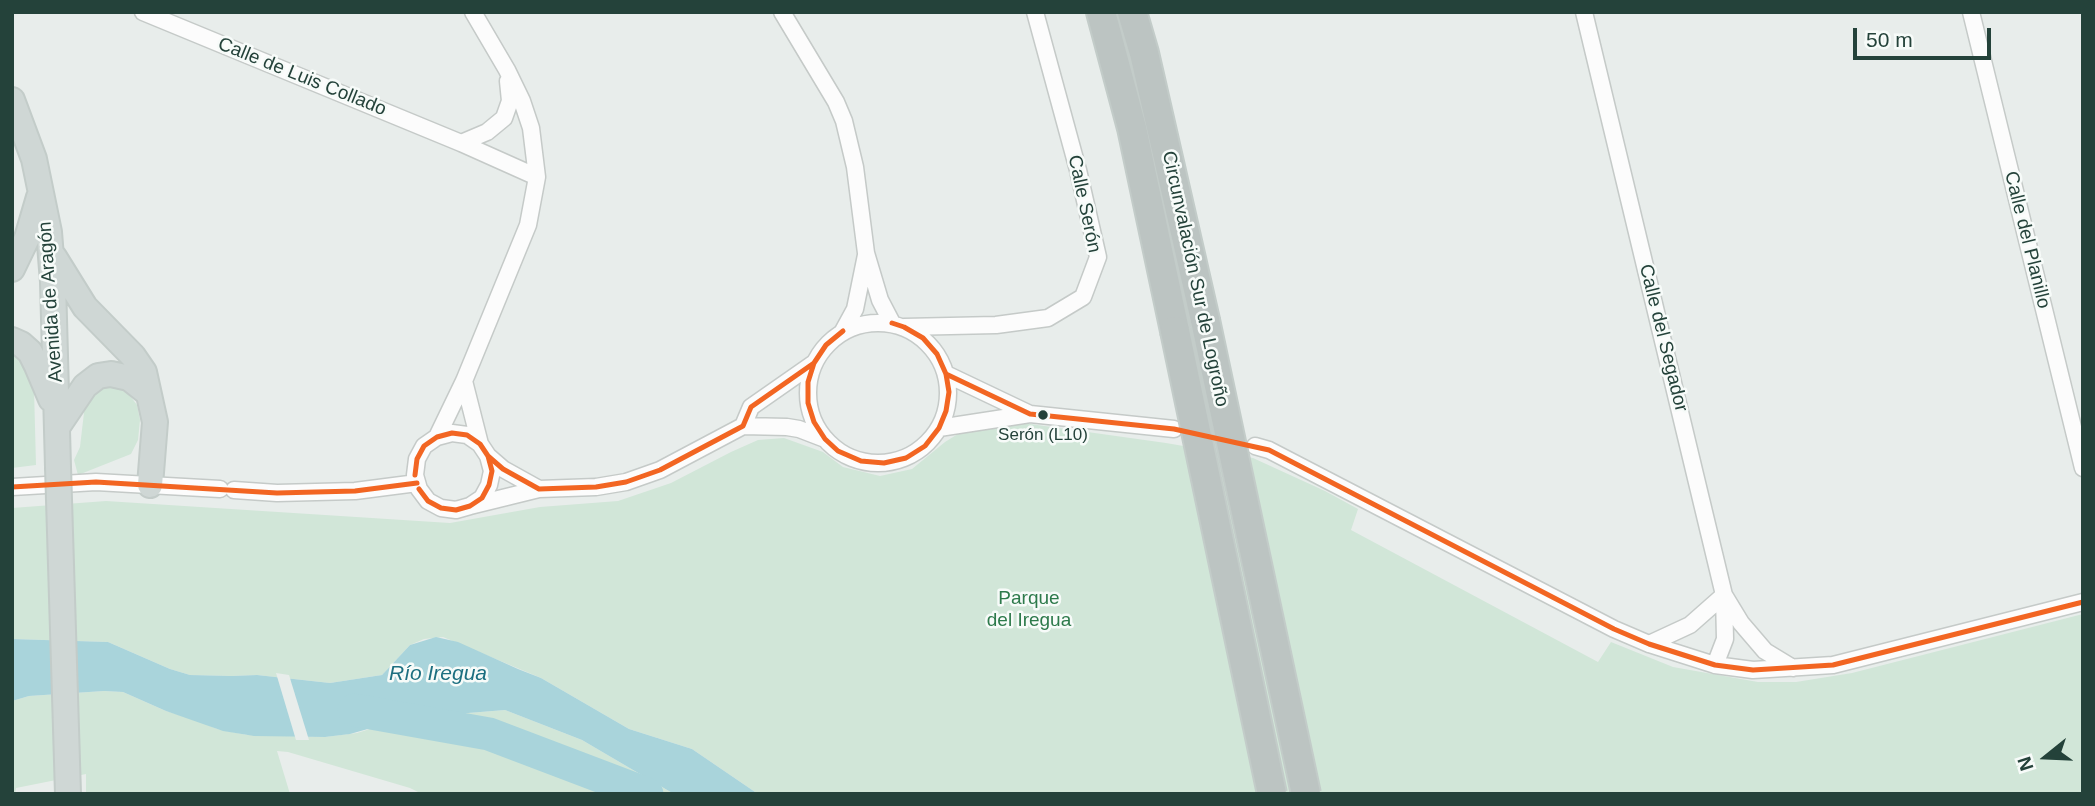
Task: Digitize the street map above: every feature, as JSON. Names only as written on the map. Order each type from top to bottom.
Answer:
[{"type":"highway","name":"Circunvalación Sur de Logroño","points":[[1101,12],[1132,128],[1272,794]]},
{"type":"highway","name":"Circunvalación Sur de Logroño","points":[[1132,12],[1144,53],[1205,320],[1306,794]]},
{"type":"main road","name":"Avenida de Aragón","points":[[12,100],[25,132],[41,190],[51,250],[68,794]]},
{"type":"main road","points":[[12,269],[27,238],[41,190]]},
{"type":"main road","points":[[51,250],[85,307],[140,365],[146,379],[155,422],[150,485]]},
{"type":"main road","points":[[12,340],[30,352],[57,419],[85,386],[98,376],[111,374],[129,378],[148,393]]},
{"type":"street","name":"Calle de Luis Collado","points":[[142,12],[537,177]]},
{"type":"street","points":[[437,437],[464,381],[528,225],[537,177],[531,128],[522,102],[507,70],[472,12]]},
{"type":"street","points":[[782,12],[844,121],[855,167],[866,253],[880,300],[898,325]]},
{"type":"street","name":"Calle Serón","points":[[898,325],[996,325],[1048,318],[1083,297],[1098,257],[1078,170],[1035,12]]},
{"type":"street","name":"Calle del Segador","points":[[1584,12],[1724,594],[1725,639],[1715,665]]},
{"type":"street","name":"Calle del Planillo","points":[[1972,12],[2083,468]]},
{"type":"street","points":[[461,143],[486,132],[503,118],[510,101],[507,70]]},
{"type":"street","points":[[842,331],[867,323],[898,325],[923,338],[937,354],[946,374],[949,392],[946,411],[939,428],[925,446],[906,458],[884,463],[861,461],[838,451],[825,439],[814,422],[808,403],[808,382],[814,363],[826,345],[842,331],[855,309],[866,253]]},
{"type":"street","points":[[743,426],[751,407],[814,363]]},
{"type":"street","points":[[946,374],[1030,414]]},
{"type":"street","points":[[464,381],[492,471],[482,498],[470,506]]},
{"type":"street","points":[[939,428],[1030,414],[1174,429]]},
{"type":"street","points":[[539,489],[503,469],[467,435],[452,433],[437,437],[424,446],[417,459],[417,483],[428,501],[441,508],[456,510],[539,489],[596,487],[626,482],[660,470],[743,426],[787,427],[825,439]]},
{"type":"street","points":[[1255,446],[1269,450],[1614,629],[1649,644],[1715,665],[1753,670],[1833,665],[2083,602]]},
{"type":"street","points":[[12,486],[96,482],[277,493],[355,491],[417,483]]},
{"type":"street","points":[[1649,644],[1690,625],[1724,594],[1741,623],[1765,651],[1794,668]]},
{"type":"green space","points":[[12,352],[20,356],[34,389],[36,465],[12,468]]},
{"type":"green space","points":[[118,385],[137,405],[140,420],[138,440],[131,454],[78,475],[74,460],[80,447],[85,404],[96,388]]},
{"type":"green space","name":"Parque del Iregua","points":[[1009,421],[1253,458],[1358,509],[1351,530],[1598,662],[1611,642],[1673,667],[1758,682],[1796,682],[1852,673],[2083,614],[2083,794],[758,794],[692,749],[629,729],[541,678],[443,637],[424,639],[410,645],[382,675],[330,683],[257,675],[190,675],[108,642],[12,639],[12,508],[106,501],[450,523],[540,507],[618,501],[671,483],[758,440],[784,438],[823,452],[843,467],[880,476],[912,469],[966,429]]},
{"type":"green space","points":[[123,692],[217,729],[247,735],[325,737],[357,733],[420,710],[456,714],[505,710],[582,740],[674,794],[422,794],[410,788],[277,751],[290,794],[86,794],[86,774],[16,788],[15,794],[12,794],[12,701],[29,696]]},
{"type":"water","name":"Río Iregua","points":[[436,637],[458,642],[541,678],[629,729],[692,749],[758,794],[674,794],[582,740],[505,710],[456,714],[420,710],[389,723],[350,734],[325,737],[254,736],[223,731],[123,692],[29,696],[12,701],[12,639],[108,642],[190,675],[257,675],[330,683],[382,675],[410,645]]},
{"type":"pier","points":[[276,673],[289,675],[309,740],[296,740]]},
{"type":"waterway","name":"Río Iregua","points":[[354,710],[489,734],[647,794]]},
{"type":"transit line","points":[[843,331],[826,345],[814,363],[808,382],[808,403],[814,422],[825,439],[838,451],[861,461],[884,463],[906,458],[925,446],[939,428],[946,411],[949,392],[946,374],[937,354],[923,338],[892,323]]},
{"type":"transit line","points":[[488,456],[503,469],[539,489],[596,487],[626,482],[660,470],[743,426],[751,407],[814,363]]},
{"type":"transit line","points":[[946,374],[1030,414],[1174,429],[1269,450],[1614,629],[1649,644],[1715,665],[1753,670],[1833,665],[2083,602]]},
{"type":"transit line","points":[[415,475],[417,459],[424,446],[437,437],[452,433],[467,435],[480,444],[488,456]]},
{"type":"transit line","points":[[419,489],[428,501],[441,508],[456,510],[470,506],[482,498],[489,485],[492,471],[488,456]]},
{"type":"transit line","points":[[12,487],[96,482],[277,493],[355,491],[417,483]]},
{"type":"place","name":"Serón (L10)","points":[[1043,415]]}]
